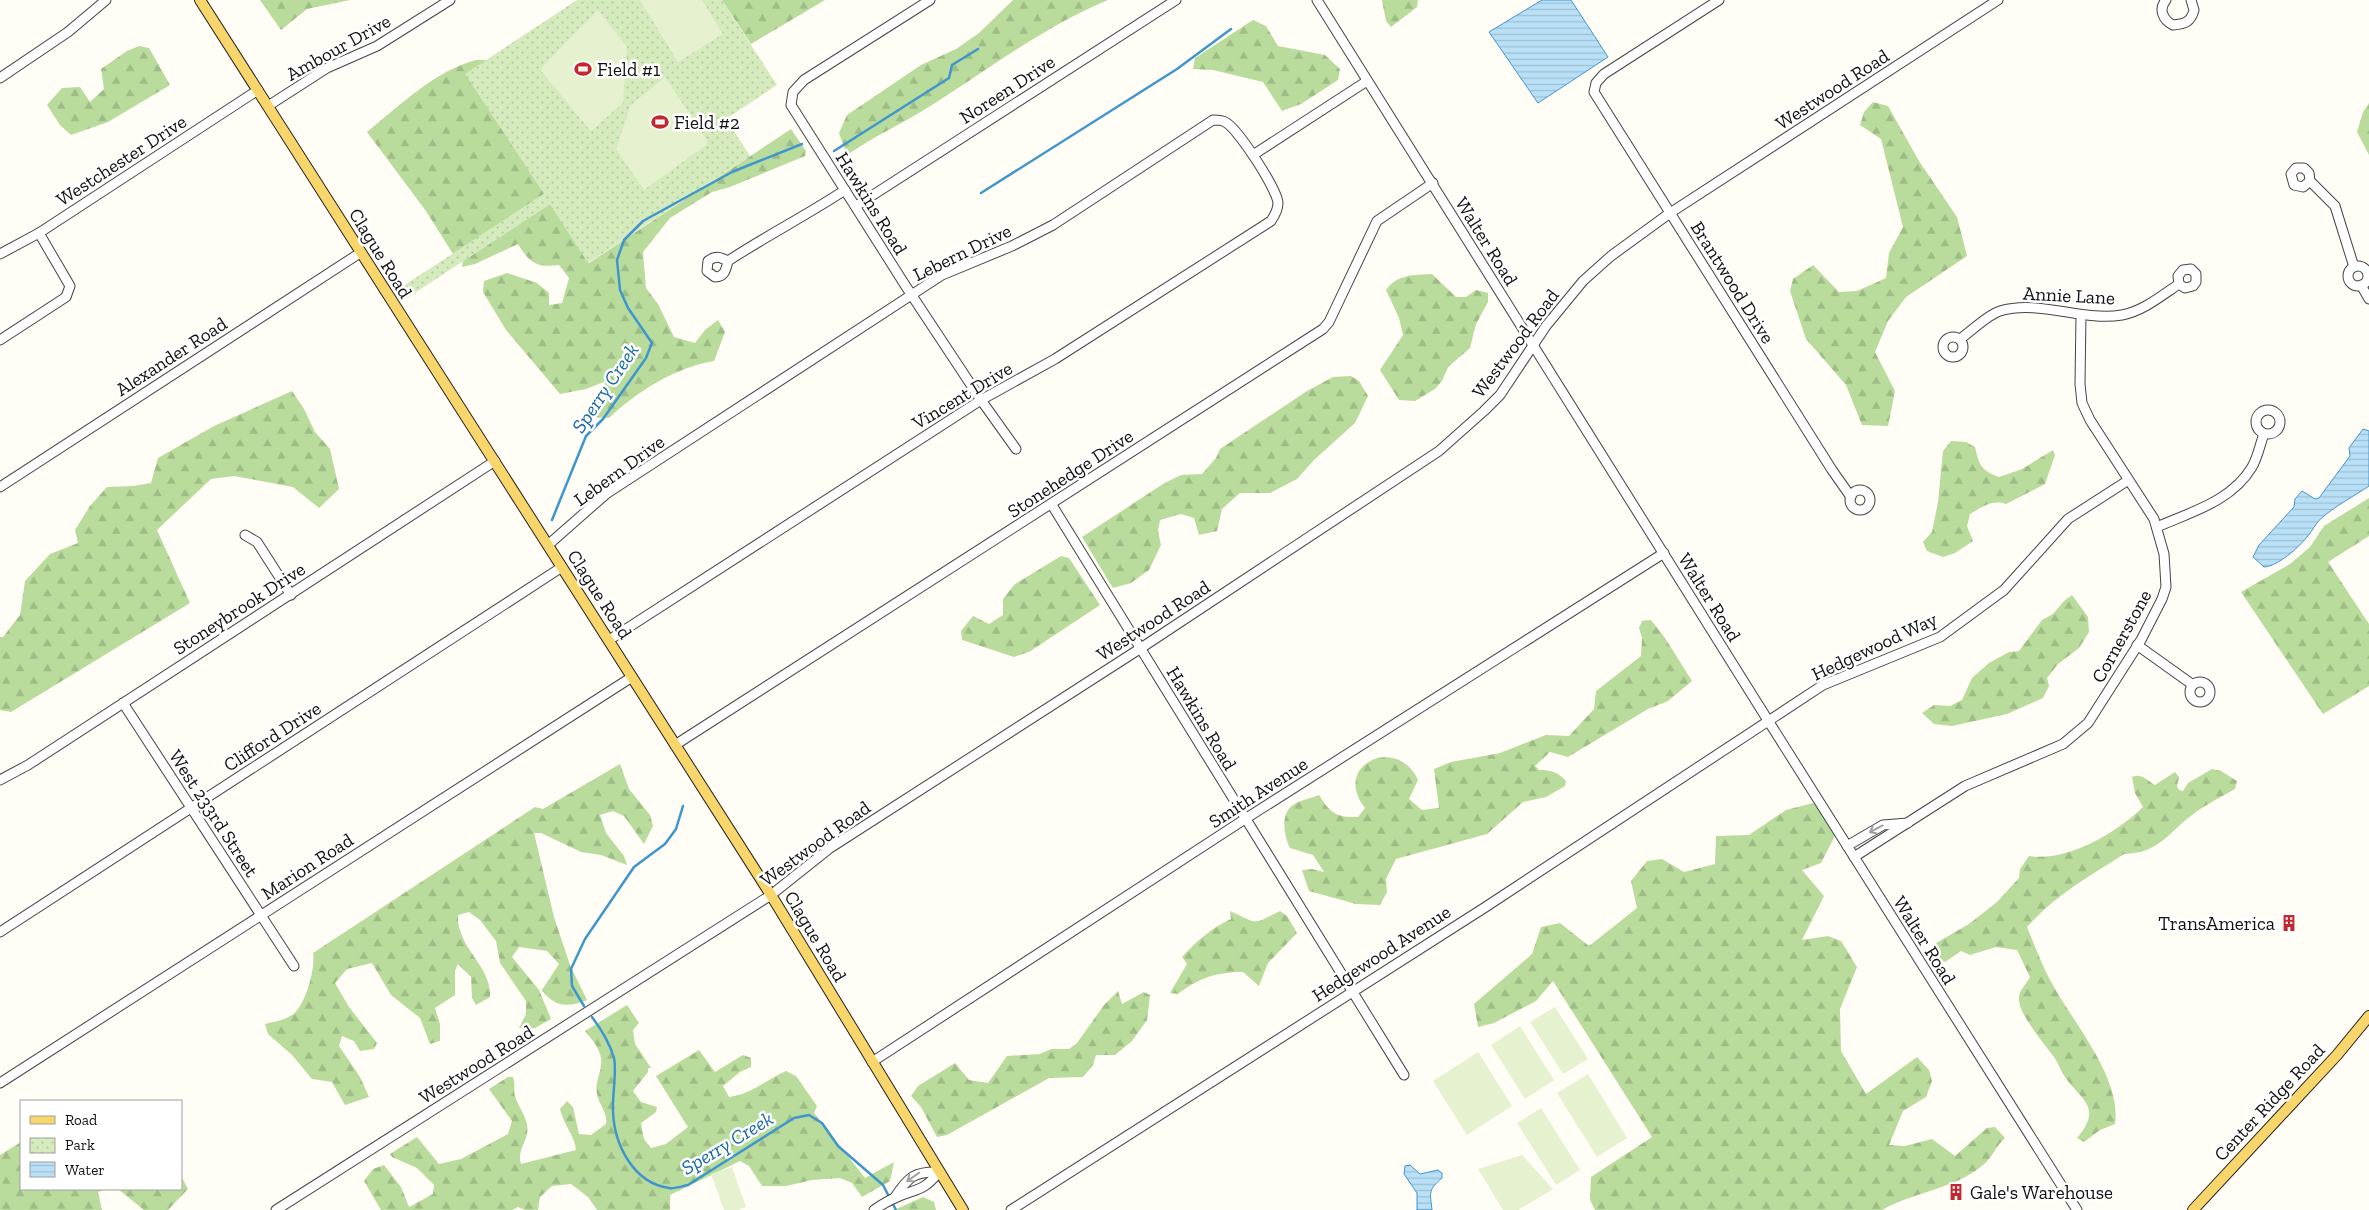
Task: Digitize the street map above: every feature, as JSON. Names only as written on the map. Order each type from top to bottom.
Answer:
[{"type":"main road","name":"Clague Road","points":[[200,0],[771,895],[963,1210]]},
{"type":"main road","name":"Center Ridge Road","points":[[2193,1210],[2337,1055],[2369,1016]]},
{"type":"street","points":[[0,78],[68,32],[106,0]]},
{"type":"street","name":"Ambour Drive","points":[[268,106],[327,68],[377,46],[450,0]]},
{"type":"street","name":"Hawkins Road","points":[[930,0],[804,80],[797,86],[791,97],[794,112],[981,400],[1016,449]]},
{"type":"street","name":"Noreen Drive","points":[[856,206],[1176,0]]},
{"type":"street","name":"Walter Road","points":[[1317,0],[1433,183],[1533,347],[2077,1210]]},
{"type":"street","name":"Brantwood Drive","points":[[1719,0],[1604,74],[1596,83],[1594,92],[1832,470],[1851,497]]},
{"type":"street","name":"Westwood Road","points":[[276,1210],[771,895],[830,848],[1141,648],[1439,451],[1500,395],[1546,326],[1583,281],[1611,256],[1670,213],[1998,0]]},
{"type":"street","points":[[2166,0],[2162,8],[2163,16],[2174,25],[2184,24],[2190,19],[2194,10],[2190,0]]},
{"type":"street","points":[[1253,155],[1367,81]]},
{"type":"street","name":"Westchester Drive","points":[[0,254],[39,233],[258,90]]},
{"type":"street","name":"Lebern Drive","points":[[548,545],[606,494],[942,275],[1012,246],[1053,225],[1213,120],[1225,121],[1234,129],[1253,155]]},
{"type":"street","name":"Vincent Drive","points":[[609,640],[981,400],[1055,359],[1272,221],[1277,212],[1278,204],[1275,192],[1253,155]]},
{"type":"street","points":[[2310,181],[2335,206],[2354,267]]},
{"type":"street","name":"Stonehedge Drive","points":[[675,745],[1052,505],[1323,329],[1329,322],[1377,221],[1433,183]]},
{"type":"street","points":[[728,261],[845,190]]},
{"type":"street","points":[[0,340],[66,297],[70,286],[39,233]]},
{"type":"street","name":"Alexander Road","points":[[0,487],[360,253]]},
{"type":"street","points":[[2354,267],[2363,267],[2368,274],[2366,281],[2361,285],[2352,284],[2349,280],[2348,274],[2354,267]]},
{"type":"street","name":"Annie Lane","points":[[1960,340],[1998,311],[2014,308],[2046,309],[2081,315],[2121,315],[2142,308],[2179,284]]},
{"type":"street","points":[[2361,285],[2369,299]]},
{"type":"street","name":"Cornerstone","points":[[1854,857],[1966,786],[2063,744],[2074,737],[2088,723],[2137,645],[2162,599],[2166,587],[2166,566],[2157,527],[2090,420],[2082,403],[2081,315]]},
{"type":"street","points":[[2157,527],[2230,493],[2253,466],[2264,434]]},
{"type":"street","name":"Stoneybrook Drive","points":[[0,780],[28,765],[495,461]]},
{"type":"street","name":"Hedgewood Way","points":[[1769,722],[1823,686],[1940,637],[2004,590],[2068,519],[2127,481]]},
{"type":"street","name":"Hawkins Road","points":[[1052,505],[1404,1075]]},
{"type":"street","points":[[245,535],[258,542],[291,595]]},
{"type":"street","name":"Smith Avenue","points":[[872,1062],[1245,820],[1664,553]]},
{"type":"street","name":"Clifford Drive","points":[[0,932],[562,567]]},
{"type":"street","points":[[2137,645],[2193,685]]},
{"type":"street","name":"Marion Road","points":[[0,1083],[632,677]]},
{"type":"street","name":"West 233rd Street","points":[[123,702],[294,966]]},
{"type":"street","name":"Hedgewood Avenue","points":[[1011,1210],[1769,722]]},
{"type":"street","name":"Cornerstone","points":[[1847,846],[1883,825],[1908,823]]},
{"type":"street","points":[[895,1197],[903,1184],[922,1171],[939,1172]]},
{"type":"street","points":[[874,1210],[895,1197],[916,1192],[929,1184],[939,1172]]},
{"type":"green space","points":[[260,0],[350,0],[307,9],[281,30]]},
{"type":"green space","points":[[577,0],[722,0],[777,85],[726,119],[750,156],[588,263],[550,204],[404,300],[397,290],[544,194],[465,74]]},
{"type":"green space","points":[[640,0],[702,0],[723,34],[678,62]]},
{"type":"green space","points":[[722,0],[825,0],[751,44]]},
{"type":"green space","points":[[1013,0],[1108,0],[1085,10],[1040,35],[932,105],[847,155],[839,133],[847,115],[921,65],[956,49],[979,33]]},
{"type":"green space","points":[[1382,0],[1418,0],[1417,7],[1391,27],[1386,21]]},
{"type":"green space","name":"Field #1","points":[[598,10],[627,47],[623,103],[591,131],[541,71],[542,67]]},
{"type":"green space","points":[[1253,20],[1266,26],[1278,46],[1325,55],[1340,69],[1338,80],[1301,104],[1282,111],[1263,82],[1213,70],[1193,69],[1195,58]]},
{"type":"green space","points":[[139,46],[149,48],[170,85],[108,122],[71,135],[60,125],[47,105],[62,88],[80,87],[90,102],[104,89],[101,69],[127,51]]},
{"type":"green space","points":[[476,60],[506,60],[544,194],[453,254],[426,211],[367,132],[432,80],[461,65]]},
{"type":"green space","name":"Field #2","points":[[665,77],[707,140],[706,145],[644,190],[616,149],[631,105]]},
{"type":"green space","points":[[1873,102],[1888,106],[1919,161],[1957,217],[1967,256],[1906,297],[1888,321],[1875,352],[1895,391],[1888,426],[1862,425],[1846,385],[1806,339],[1790,291],[1793,279],[1813,265],[1839,292],[1857,291],[1886,278],[1889,253],[1903,227],[1881,139],[1860,125],[1864,112]]},
{"type":"green space","points":[[2369,103],[2369,155],[2357,132],[2363,112]]},
{"type":"green space","points":[[791,129],[806,151],[805,156],[730,187],[712,192],[670,218],[643,252],[646,288],[658,304],[674,337],[695,343],[705,330],[718,320],[725,332],[714,361],[685,369],[657,382],[609,418],[588,417],[606,381],[586,389],[560,394],[506,330],[483,292],[484,281],[507,273],[537,283],[549,293],[549,305],[562,303],[569,278],[559,265],[545,266],[534,263],[526,256],[518,244],[475,264],[462,267],[463,261],[550,204],[589,263]]},
{"type":"green space","points":[[1432,274],[1456,297],[1466,297],[1476,290],[1488,293],[1488,302],[1476,324],[1470,348],[1448,367],[1442,381],[1435,389],[1415,401],[1399,400],[1380,370],[1403,335],[1399,318],[1386,290],[1395,281],[1406,276]]},
{"type":"green space","points":[[1351,376],[1359,381],[1368,396],[1355,423],[1314,460],[1297,479],[1270,493],[1240,493],[1222,509],[1217,531],[1199,535],[1194,518],[1181,514],[1160,520],[1158,531],[1161,545],[1149,570],[1131,583],[1113,588],[1082,537],[1163,484],[1181,475],[1202,474],[1216,458],[1220,449],[1307,391],[1333,377]]},
{"type":"green space","points":[[292,391],[304,409],[315,432],[330,449],[339,489],[319,508],[293,487],[234,476],[211,479],[157,530],[190,603],[11,712],[0,710],[0,637],[3,637],[20,615],[25,581],[50,554],[78,543],[75,530],[90,506],[107,487],[151,483],[158,458],[214,426]]},
{"type":"green space","points":[[1951,441],[1966,442],[1975,447],[1982,466],[1988,472],[1999,477],[2022,469],[2053,450],[2055,455],[2045,484],[2006,504],[1992,503],[1970,514],[1967,526],[1973,541],[1955,553],[1943,557],[1927,551],[1923,542],[1932,532],[1938,502],[1943,451]]},
{"type":"green space","points":[[2369,498],[2369,536],[2328,562],[2369,624],[2369,686],[2323,714],[2241,592],[2290,564],[2310,547],[2324,526]]},
{"type":"green space","points":[[1061,556],[1069,558],[1100,605],[1029,652],[1014,657],[962,640],[961,631],[973,616],[989,624],[1003,615],[1003,599],[1015,584]]},
{"type":"green space","points":[[2072,595],[2088,617],[2089,632],[2079,648],[2058,664],[2047,678],[2049,686],[2043,698],[2007,714],[1952,726],[1934,724],[1922,713],[1934,705],[1950,706],[1962,700],[1972,678],[1989,663],[2009,652],[2019,651],[2042,620],[2053,614]]},
{"type":"green space","points":[[1651,620],[1665,638],[1692,681],[1668,701],[1648,709],[1568,757],[1550,752],[1535,766],[1539,770],[1551,771],[1560,775],[1566,781],[1565,786],[1546,797],[1523,802],[1487,834],[1396,859],[1386,879],[1387,892],[1380,905],[1356,904],[1309,891],[1302,870],[1312,869],[1324,872],[1313,855],[1290,848],[1284,825],[1286,814],[1293,805],[1319,795],[1335,813],[1345,817],[1358,817],[1365,808],[1357,793],[1356,779],[1361,768],[1371,761],[1383,757],[1396,759],[1408,766],[1418,780],[1409,799],[1422,810],[1439,808],[1434,769],[1451,762],[1500,753],[1546,735],[1569,736],[1594,709],[1596,691],[1641,656],[1642,638],[1639,628],[1642,621]]},
{"type":"green space","points":[[620,764],[629,789],[650,815],[653,826],[644,844],[624,816],[613,811],[600,815],[606,833],[624,856],[627,865],[601,855],[581,852],[541,833],[534,833],[554,917],[570,965],[587,1000],[568,1005],[552,1000],[542,990],[559,964],[547,951],[519,947],[512,957],[539,990],[551,1019],[535,1028],[519,1028],[526,1014],[526,1001],[500,963],[496,941],[480,920],[469,912],[458,915],[459,927],[463,938],[487,979],[490,997],[476,1005],[472,998],[471,977],[458,964],[455,971],[455,995],[435,1008],[440,1024],[440,1041],[430,1044],[420,1018],[391,995],[372,963],[347,969],[335,983],[349,1007],[377,1043],[374,1049],[360,1051],[354,1041],[342,1036],[339,1046],[360,1077],[369,1097],[345,1105],[332,1082],[312,1079],[292,1055],[268,1034],[265,1024],[289,1017],[297,1011],[301,1004],[311,977],[313,953],[535,807],[543,809]]},
{"type":"green space","points":[[2212,769],[2221,771],[2237,781],[2235,789],[2197,811],[2154,846],[2136,853],[2124,854],[2085,879],[2061,896],[2027,927],[2050,980],[2093,1049],[2111,1087],[2115,1106],[2115,1124],[2100,1130],[2084,1142],[2077,1138],[2088,1119],[2089,1111],[2087,1105],[2027,1021],[2019,997],[2020,992],[2030,977],[2017,950],[1996,947],[1970,955],[1961,951],[1945,962],[1937,957],[1931,946],[1969,924],[1997,902],[2019,878],[2020,869],[2029,856],[2044,857],[2075,850],[2105,836],[2132,817],[2143,807],[2135,793],[2132,777],[2141,776],[2155,785],[2175,772],[2179,777],[2177,786],[2179,790],[2183,791],[2188,783]]},
{"type":"green space","points":[[1817,802],[1836,834],[1821,863],[1802,870],[1824,896],[1802,940],[1828,936],[1841,941],[1857,967],[1840,1009],[1841,1051],[1866,1094],[1917,1057],[1929,1070],[1932,1081],[1926,1097],[1903,1111],[1889,1145],[1905,1146],[1932,1139],[1955,1156],[1987,1128],[1995,1127],[2005,1138],[1986,1162],[1972,1173],[1960,1180],[1882,1210],[1595,1210],[1590,1200],[1591,1177],[1652,1137],[1553,981],[1536,1001],[1494,1023],[1478,1027],[1474,1004],[1532,954],[1541,927],[1560,923],[1589,946],[1637,908],[1631,881],[1647,861],[1662,859],[1684,872],[1715,864],[1716,836],[1749,835],[1786,810]]},
{"type":"green space","points":[[1230,911],[1255,922],[1280,911],[1287,916],[1297,933],[1268,963],[1259,986],[1243,972],[1233,972],[1208,977],[1178,994],[1170,993],[1187,964],[1182,957],[1205,935],[1231,919]]},
{"type":"green space","points":[[1118,991],[1122,1004],[1144,992],[1150,995],[1147,1020],[1132,1041],[1115,1055],[1096,1055],[1093,1065],[1083,1077],[1049,1078],[947,1135],[937,1137],[921,1107],[911,1096],[918,1086],[955,1063],[969,1080],[988,1083],[1007,1056],[1040,1054],[1051,1049],[1069,1049],[1077,1043],[1104,1005]]},
{"type":"green space","points":[[627,1005],[639,1023],[633,1030],[635,1044],[651,1068],[648,1068],[648,1072],[633,1091],[641,1102],[657,1107],[656,1112],[641,1123],[644,1139],[651,1148],[666,1144],[688,1127],[656,1076],[699,1050],[715,1072],[743,1055],[751,1058],[751,1067],[740,1072],[723,1086],[729,1097],[751,1090],[786,1071],[796,1076],[817,1106],[814,1113],[865,1178],[894,1162],[890,1181],[862,1197],[852,1183],[840,1178],[812,1180],[786,1186],[762,1186],[749,1166],[740,1161],[670,1195],[670,1210],[597,1210],[588,1197],[571,1184],[552,1186],[540,1197],[538,1210],[525,1210],[518,1207],[512,1210],[381,1210],[364,1181],[373,1169],[384,1165],[401,1187],[409,1207],[433,1194],[434,1185],[417,1168],[392,1157],[390,1154],[417,1137],[439,1164],[461,1159],[508,1134],[512,1121],[489,1089],[508,1077],[513,1077],[516,1100],[527,1123],[527,1134],[520,1156],[521,1164],[576,1150],[574,1140],[560,1109],[567,1101],[573,1107],[579,1134],[591,1135],[606,1124],[606,1116],[596,1090],[601,1067],[600,1055],[595,1044],[585,1031]]},
{"type":"green space","points":[[1555,1007],[1588,1059],[1563,1074],[1530,1022]]},
{"type":"green space","points":[[1520,1026],[1554,1080],[1525,1099],[1491,1045]]},
{"type":"green space","points":[[1478,1052],[1512,1106],[1467,1135],[1433,1081]]},
{"type":"green space","points":[[1588,1074],[1627,1138],[1597,1157],[1557,1093]]},
{"type":"green space","points":[[1541,1108],[1580,1170],[1556,1185],[1517,1123]]},
{"type":"green space","points":[[20,1143],[20,1190],[103,1190],[98,1192],[102,1210],[0,1210],[0,1155]]},
{"type":"green space","points":[[1522,1155],[1553,1189],[1518,1210],[1503,1210],[1478,1169]]},
{"type":"green space","points":[[732,1167],[746,1207],[738,1210],[724,1210],[711,1174]]},
{"type":"green space","points":[[182,1178],[188,1189],[168,1210],[144,1210],[119,1190],[182,1190]]},
{"type":"green space","points":[[923,1197],[934,1202],[936,1210],[894,1210]]},
{"type":"water","points":[[1542,0],[1571,0],[1608,57],[1538,103],[1489,32]]},
{"type":"water","points":[[2363,429],[2369,431],[2369,486],[2321,518],[2303,541],[2287,556],[2264,567],[2253,557],[2259,545],[2294,507],[2295,499],[2302,491],[2315,499],[2319,498],[2350,456],[2349,448]]},
{"type":"water","points":[[1410,1165],[1420,1174],[1438,1170],[1442,1173],[1442,1178],[1431,1192],[1432,1210],[1417,1210],[1417,1193],[1404,1174],[1405,1166]]},
{"type":"waterway","points":[[981,193],[1177,69],[1231,29]]},
{"type":"waterway","name":"Sperry Creek","points":[[834,151],[949,78],[952,65],[978,49]]},
{"type":"waterway","name":"Sperry Creek","points":[[552,520],[586,436],[603,419],[646,358],[652,343],[628,308],[620,290],[617,260],[624,240],[643,221],[732,172],[802,144]]},
{"type":"waterway","name":"Sperry Creek","points":[[584,1006],[572,986],[571,969],[585,939],[634,867],[665,844],[676,829],[683,806]]},
{"type":"waterway","name":"Sperry Creek","points":[[592,1017],[605,1037],[614,1058],[613,1111],[617,1136],[628,1160],[636,1170],[656,1185],[669,1188],[688,1185],[794,1118],[809,1115],[822,1123],[838,1146],[883,1185],[896,1210]]},
{"type":"place","name":"Field #1","points":[[583,69]]},
{"type":"place","name":"Field #2","points":[[660,122]]},
{"type":"place","name":"TransAmerica","points":[[2289,923]]},
{"type":"place","name":"Gale's Warehouse","points":[[1956,1192]]}]
